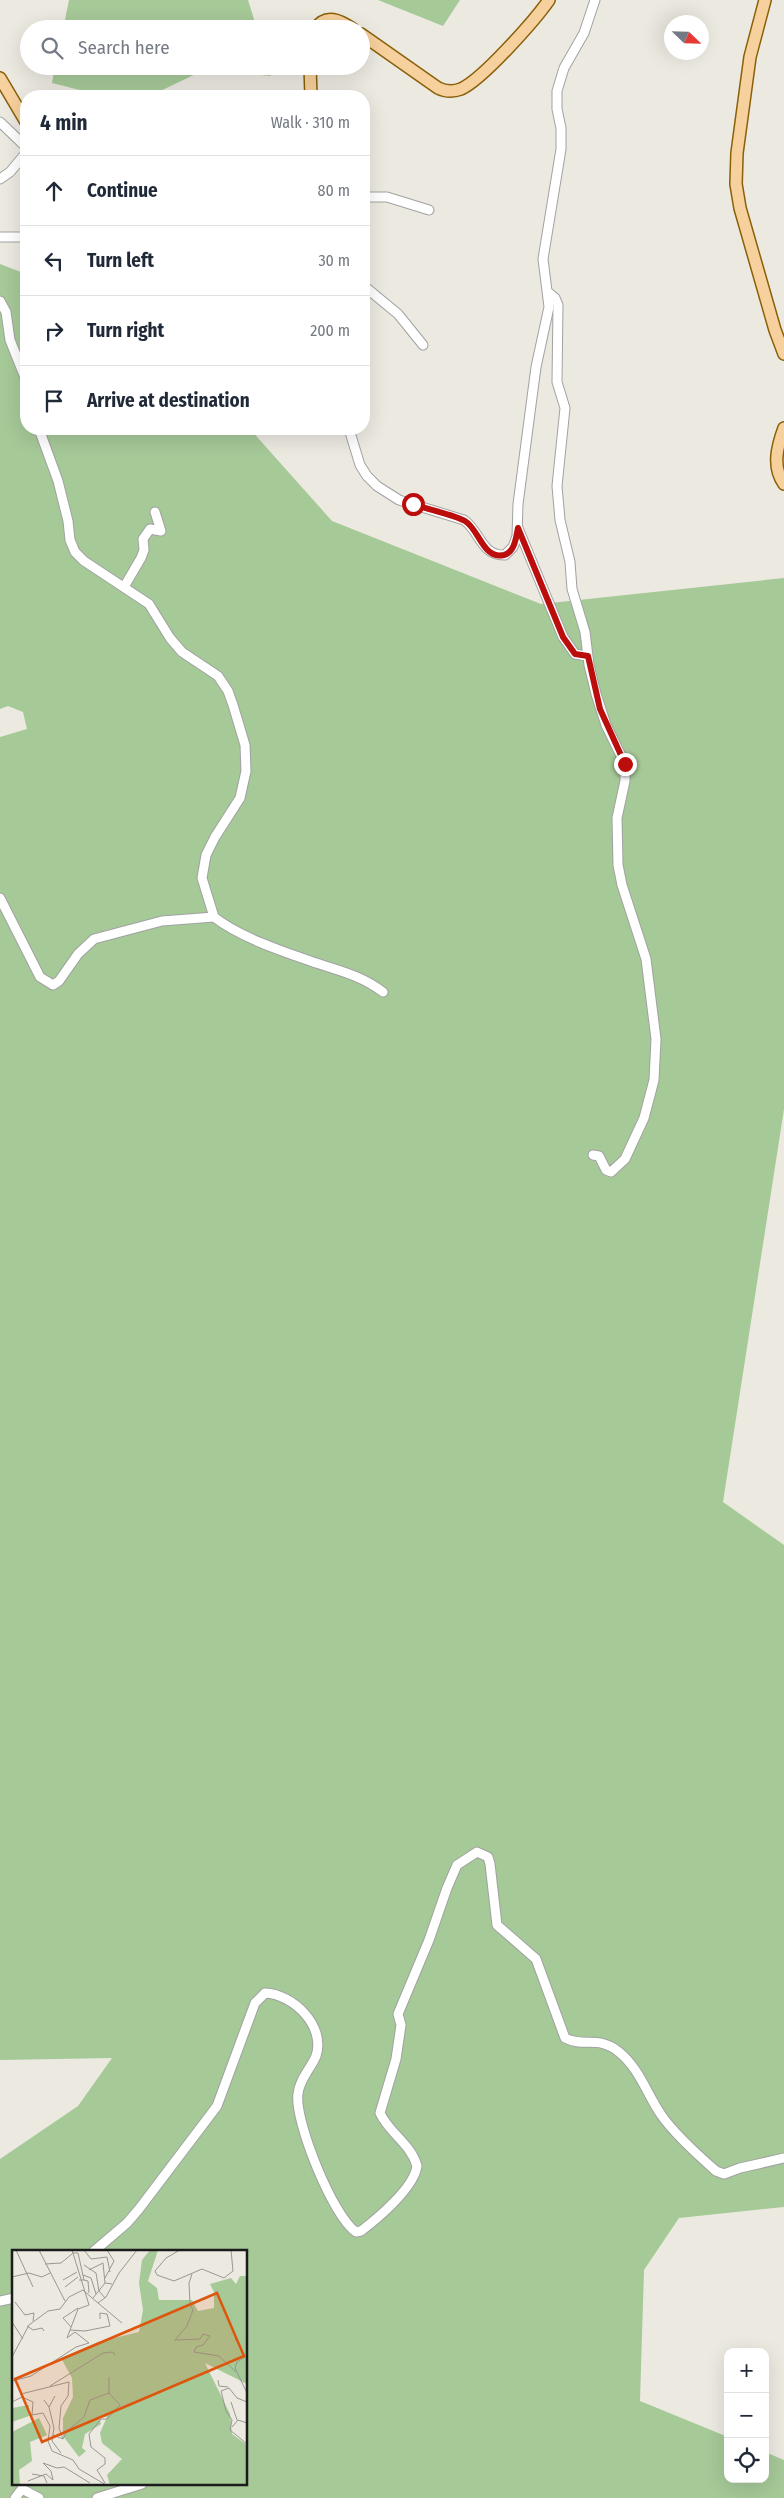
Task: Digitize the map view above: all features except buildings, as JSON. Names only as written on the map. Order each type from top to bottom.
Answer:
[{"type":"main road","points":[[370,40],[438,88],[453,91],[468,85],[492,64],[549,0]]},
{"type":"main road","points":[[765,0],[750,57],[737,152],[736,184],[740,208],[784,354]]},
{"type":"main road","points":[[310,75],[311,90]]},
{"type":"main road","points":[[0,78],[20,112]]},
{"type":"main road","points":[[784,428],[777,453],[776,468],[784,484]]},
{"type":"street","points":[[351,435],[363,471],[372,482],[391,495],[406,502],[464,520],[472,527],[484,546],[496,554],[505,555],[510,551],[515,543],[518,528],[518,504],[536,368],[550,307],[543,259],[561,150],[561,128],[557,109],[558,91],[564,68],[584,33],[595,0]]},
{"type":"street","points":[[0,122],[20,141]]},
{"type":"street","points":[[0,179],[10,172],[20,160]]},
{"type":"street","points":[[370,196],[387,197],[428,210]]},
{"type":"street","points":[[0,237],[20,237]]},
{"type":"street","points":[[370,291],[398,314],[423,345]]},
{"type":"street","points":[[549,293],[557,301],[557,382],[565,408],[557,486],[560,520],[570,562],[572,589],[585,632],[588,656],[600,709],[625,764],[625,782],[617,818],[618,865],[622,885],[646,959],[653,1004],[656,1053],[654,1080],[644,1118],[625,1159],[614,1171],[609,1172],[605,1169],[599,1156],[593,1154]]},
{"type":"street","points":[[0,301],[6,312],[10,340],[20,365]]},
{"type":"street","points":[[41,435],[58,480],[68,521],[70,540],[75,552],[84,562],[150,604],[170,638],[182,652],[212,670],[224,683],[245,745],[246,772],[243,791],[236,806],[213,841],[205,863],[202,878],[214,917]]},
{"type":"street","points":[[124,587],[141,558],[146,534],[150,529],[158,532],[161,531],[155,512]]},
{"type":"street","points":[[518,528],[563,637],[575,654],[588,656]]},
{"type":"street","points":[[0,898],[40,977],[53,985],[59,981],[83,948],[94,939],[162,921],[214,917],[240,933],[317,963],[360,977],[383,992]]},
{"type":"street","points":[[94,2250],[127,2223],[139,2209],[217,2106],[256,2003],[265,1994],[284,1997],[296,2004],[316,2034],[318,2043],[315,2056],[297,2096],[316,2164],[327,2191],[345,2223],[356,2232],[361,2231],[397,2198],[413,2178],[417,2166],[410,2150],[383,2120],[380,2113],[381,2103],[396,2059],[401,2025],[398,2014],[429,1940],[447,1888],[458,1865],[477,1852],[482,1852],[488,1857],[490,1864],[497,1925],[536,1959],[565,2038],[575,2042],[596,2041],[619,2051],[639,2076],[662,2116],[716,2171],[724,2174],[740,2168],[784,2158]]},
{"type":"street","points":[[97,2498],[136,2486]]},
{"type":"street","points":[[15,2498],[22,2489],[39,2498]]},
{"type":"green space","points":[[69,0],[248,0],[254,20],[65,20]]},
{"type":"green space","points":[[378,0],[460,0],[443,26]]},
{"type":"green space","points":[[53,75],[194,75],[162,90],[79,90],[52,83]]},
{"type":"green space","points":[[0,264],[20,272],[20,435],[255,435],[332,521],[541,604],[784,578],[784,1109],[723,1502],[784,1545],[784,2207],[679,2218],[644,2270],[640,2401],[724,2435],[724,2483],[769,2483],[769,2454],[784,2460],[784,2498],[0,2498],[0,2159],[78,2106],[112,2058],[0,2060],[0,737],[27,729],[23,712],[8,706],[0,709]]},
{"type":"route","points":[[413,504],[464,520],[469,523],[488,550],[500,555],[505,555],[513,547],[518,528],[563,637],[572,652],[578,656],[588,656],[600,709],[613,739],[624,758],[625,764]]}]
